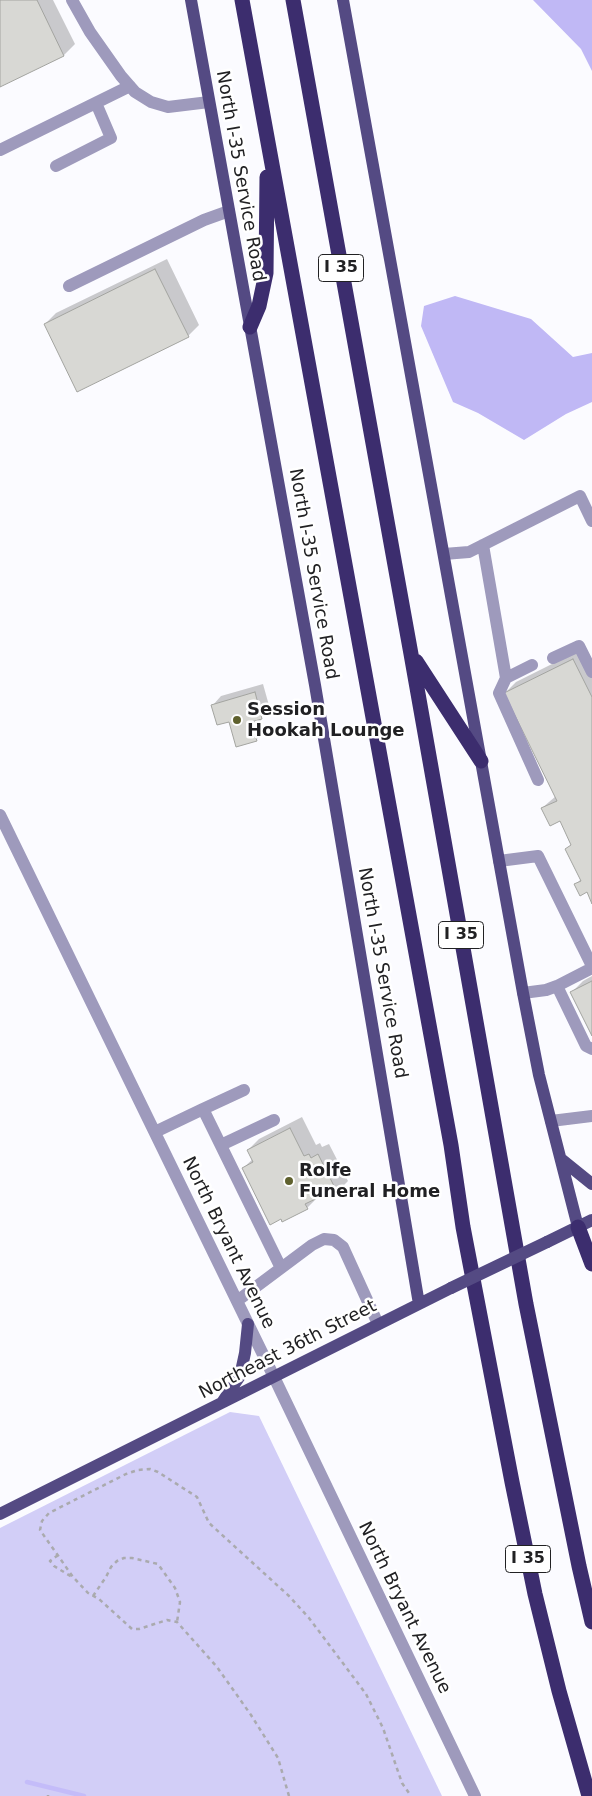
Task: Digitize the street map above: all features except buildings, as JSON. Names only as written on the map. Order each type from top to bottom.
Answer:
[{"type":"highway","name":"I 35","points":[[242,0],[444,1106],[463,1227],[510,1473],[535,1594],[559,1691],[589,1796]]},
{"type":"highway","name":"I 35","points":[[293,0],[526,1304],[578,1566],[592,1622]]},
{"type":"highway","points":[[250,327],[259,306],[266,273],[268,140]]},
{"type":"highway","points":[[411,654],[482,761]]},
{"type":"highway","points":[[585,1224],[592,1264]]},
{"type":"main road","name":"North I-35 Service Road","points":[[191,0],[315,685],[419,1304]]},
{"type":"main road","points":[[343,0],[539,1075],[561,1159],[585,1224]]},
{"type":"main road","points":[[561,1159],[592,1184]]},
{"type":"main road","name":"Northeast 36th Street","points":[[0,1514],[378,1324],[585,1224]]},
{"type":"main road","points":[[223,1403],[240,1376],[246,1353],[248,1324]]},
{"type":"street","points":[[72,0],[90,32],[135,92],[150,102],[168,107],[209,102]]},
{"type":"street","points":[[0,150],[130,86]]},
{"type":"street","points":[[56,166],[111,138],[96,103]]},
{"type":"street","points":[[69,286],[204,220],[229,211]]},
{"type":"street","points":[[444,554],[469,552],[592,490]]},
{"type":"street","points":[[580,496],[592,521]]},
{"type":"street","points":[[483,545],[506,678],[499,693],[538,780]]},
{"type":"street","points":[[553,658],[579,646],[588,653],[592,672]]},
{"type":"street","points":[[506,678],[532,665]]},
{"type":"street","name":"North Bryant Avenue","points":[[0,815],[274,1377],[475,1796]]},
{"type":"street","points":[[500,861],[538,856],[592,967],[557,986],[546,990],[523,993]]},
{"type":"street","points":[[557,986],[586,1046],[592,1049]]},
{"type":"street","points":[[155,1132],[244,1090]]},
{"type":"street","points":[[204,1109],[281,1268]]},
{"type":"street","points":[[552,1121],[592,1116]]},
{"type":"street","points":[[221,1145],[274,1120]]},
{"type":"street","points":[[237,1301],[312,1245],[324,1239],[334,1240],[343,1247],[378,1324]]},
{"type":"path","points":[[290,1796],[278,1758],[251,1715],[217,1667],[177,1622],[167,1620],[139,1629],[132,1629],[99,1599],[88,1593],[73,1577],[40,1530],[42,1521],[49,1513],[126,1474],[138,1470],[150,1469],[158,1472],[197,1497],[209,1523],[289,1596],[309,1618],[366,1694],[383,1728],[402,1783],[411,1796]]},
{"type":"path","points":[[58,1556],[50,1561],[54,1566],[73,1577]]},
{"type":"path","points":[[93,1596],[103,1582],[110,1567],[117,1561],[124,1558],[132,1558],[158,1564],[175,1588],[180,1602],[177,1622]]},
{"type":"shaded area","points":[[533,0],[592,0],[592,71],[581,49]]},
{"type":"shaded area","points":[[455,296],[531,319],[573,357],[592,353],[592,402],[566,414],[524,440],[478,413],[453,402],[421,326],[424,306]]},
{"type":"shaded area","points":[[230,1412],[259,1416],[442,1796],[0,1796],[0,1528]]},
{"type":"waterway","points":[[27,1782],[84,1796]]},
{"type":"place","name":"Session Hookah Lounge","points":[[237,720]]},
{"type":"place","name":"Rolfe Funeral Home","points":[[289,1181]]}]
